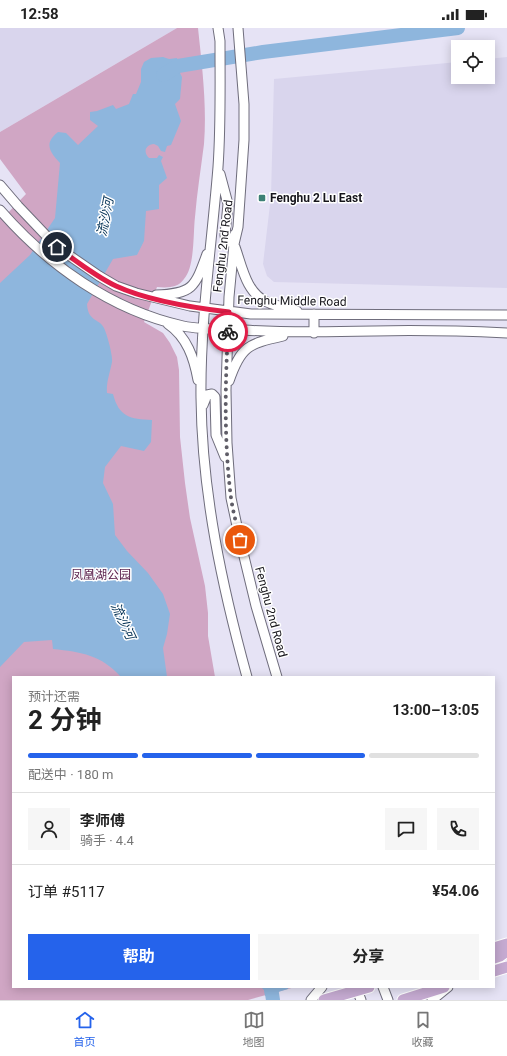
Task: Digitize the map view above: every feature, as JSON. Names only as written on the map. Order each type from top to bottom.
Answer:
[{"type":"main road","points":[[495,948],[507,944]]},
{"type":"main road","points":[[495,958],[507,951]]},
{"type":"main road","points":[[495,971],[507,967]]},
{"type":"main road","points":[[403,1000],[441,988]]},
{"type":"main road","points":[[324,1000],[358,992]]},
{"type":"street","name":"Fenghu 2nd Road","points":[[218,28],[220,41],[221,108],[212,242],[205,309],[201,411],[204,463],[217,551],[247,676]]},
{"type":"street","name":"Fenghu 2nd Road","points":[[238,28],[243,77],[244,140],[238,227],[234,244],[228,330],[226,390],[229,466],[231,498],[245,561],[277,676]]},
{"type":"street","points":[[218,166],[228,204],[225,235],[226,242],[231,242],[238,227]]},
{"type":"street","name":"Fenghu Middle Road","points":[[0,185],[57,247],[85,268],[116,286],[145,296],[205,309],[251,314],[397,313],[507,315]]},
{"type":"street","points":[[3,213],[32,242],[76,279],[111,300],[164,321],[170,325],[187,344],[195,367],[201,396]]},
{"type":"street","points":[[145,296],[172,295],[187,290],[196,280],[212,242]]},
{"type":"street","points":[[234,244],[246,280],[255,293],[266,302],[310,314],[314,333]]},
{"type":"street","points":[[146,315],[185,326],[228,330],[298,333],[375,331],[507,333]]},
{"type":"street","points":[[226,390],[234,365],[244,350],[260,341],[298,333]]},
{"type":"street","points":[[201,411],[205,398],[207,395],[212,394],[215,397],[216,435],[229,466]]},
{"type":"street","points":[[311,1000],[321,988]]},
{"type":"street","points":[[383,988],[388,1000]]},
{"type":"street","points":[[432,1000],[448,988]]},
{"type":"shaded area","points":[[0,28],[177,28],[0,132]]},
{"type":"shaded area","points":[[507,57],[507,288],[274,282],[267,276],[263,264],[271,196],[274,79],[451,63],[451,84],[495,84],[495,58]]},
{"type":"green space","name":"凤凰湖公园","points":[[177,28],[198,28],[204,86],[205,129],[192,258],[188,274],[182,282],[175,286],[157,287],[144,322],[163,333],[177,357],[179,370],[180,437],[185,483],[190,518],[205,586],[208,613],[208,636],[215,676],[12,676],[12,988],[291,988],[248,1000],[0,1000],[0,215],[4,217],[26,194],[0,159],[0,132]]},
{"type":"water","points":[[151,58],[177,58],[182,77],[180,99],[175,104],[181,121],[171,145],[167,146],[165,152],[161,151],[158,146],[154,144],[146,149],[147,156],[149,158],[157,158],[159,155],[163,157],[161,161],[167,178],[159,185],[159,209],[146,211],[144,241],[137,255],[113,259],[87,304],[89,314],[104,328],[111,350],[112,362],[107,393],[113,394],[115,402],[126,415],[137,419],[152,420],[151,442],[144,451],[121,446],[105,467],[103,483],[113,504],[115,535],[127,551],[148,573],[163,594],[170,614],[163,648],[167,676],[120,676],[98,659],[82,653],[53,649],[52,640],[24,642],[0,667],[0,283],[30,255],[55,218],[60,163],[51,151],[51,140],[58,132],[66,133],[78,145],[98,126],[90,120],[90,112],[113,105],[116,109],[129,104],[133,94],[136,94],[141,82],[141,69],[144,62]]},
{"type":"water","points":[[262,988],[288,988],[265,996]]},
{"type":"waterway","name":"流沙河","points":[[163,75],[178,66],[263,52],[458,28]]},
{"type":"waterway","name":"流沙河","points":[[271,988],[273,1000]]},
{"type":"way so far","points":[[228,332],[226,390],[227,443],[231,498],[240,540]]},
{"type":"place","name":"Fenghu 2 Lu East","points":[[262,198]]},
{"type":"route","points":[[57,247],[85,268],[116,286],[136,293],[190,306],[229,312],[228,332]]}]
